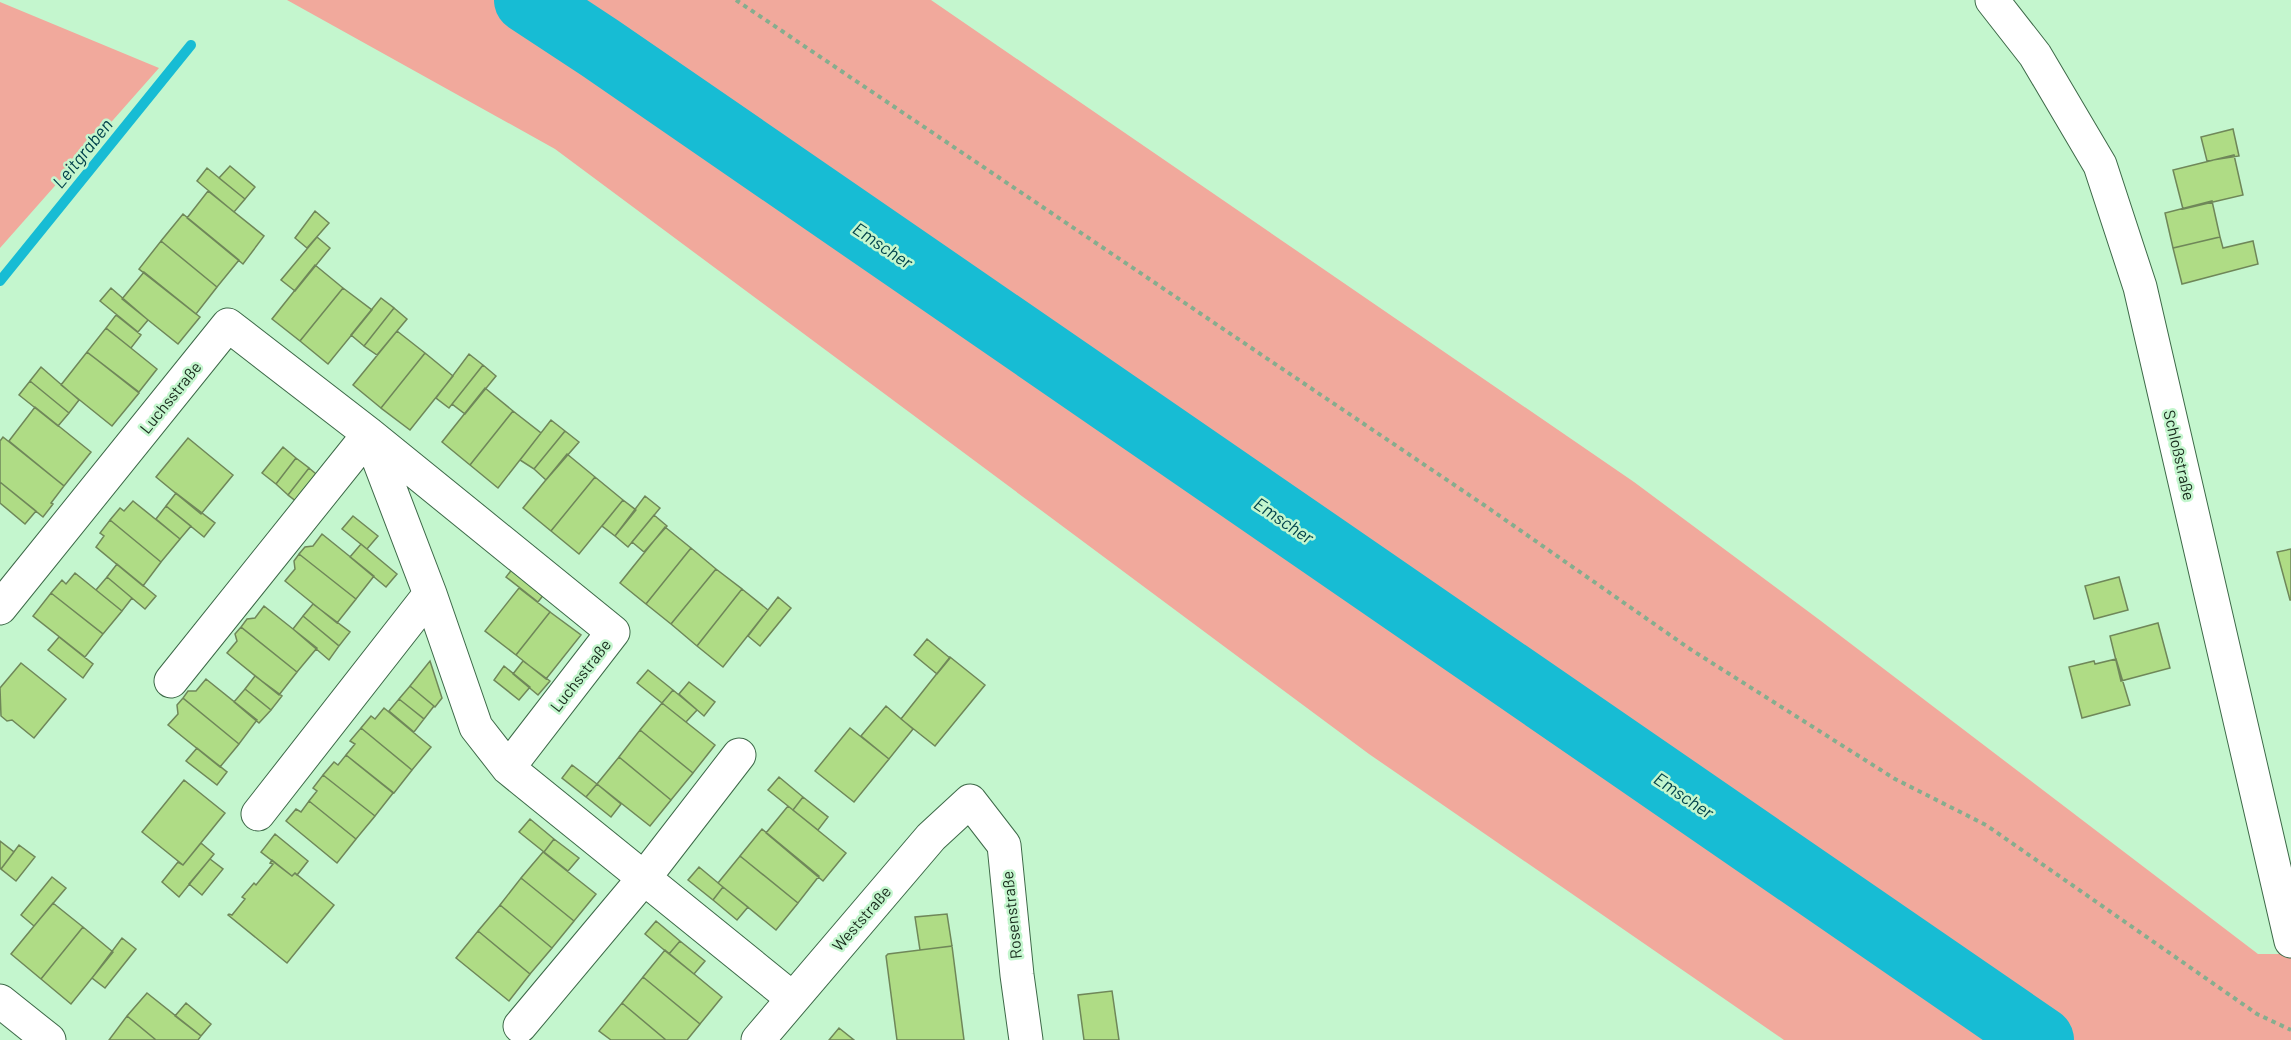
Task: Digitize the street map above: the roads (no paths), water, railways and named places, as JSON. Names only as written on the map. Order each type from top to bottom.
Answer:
[{"type":"street","name":"Schloßstraße","points":[[1992,0],[2035,55],[2100,165],[2137,276],[2290,924]]},
{"type":"street","name":"Luchsstraße","points":[[0,608],[228,325],[369,434],[613,632],[508,768]]},
{"type":"street","points":[[369,434],[430,594],[476,728],[508,768],[792,998]]},
{"type":"street","points":[[171,681],[369,434]]},
{"type":"street","points":[[258,814],[430,594]]},
{"type":"street","points":[[520,1026],[644,878],[739,755]]},
{"type":"street","name":"Weststraße","points":[[758,1040],[931,837],[970,801]]},
{"type":"street","name":"Rosenstraße","points":[[970,801],[1004,845],[1026,1040]]},
{"type":"street","points":[[0,1000],[49,1040]]},
{"type":"waterway","name":"Emscher","points":[[527,0],[2041,1040]]},
{"type":"waterway","name":"Leitgraben","points":[[0,281],[191,45]]}]
